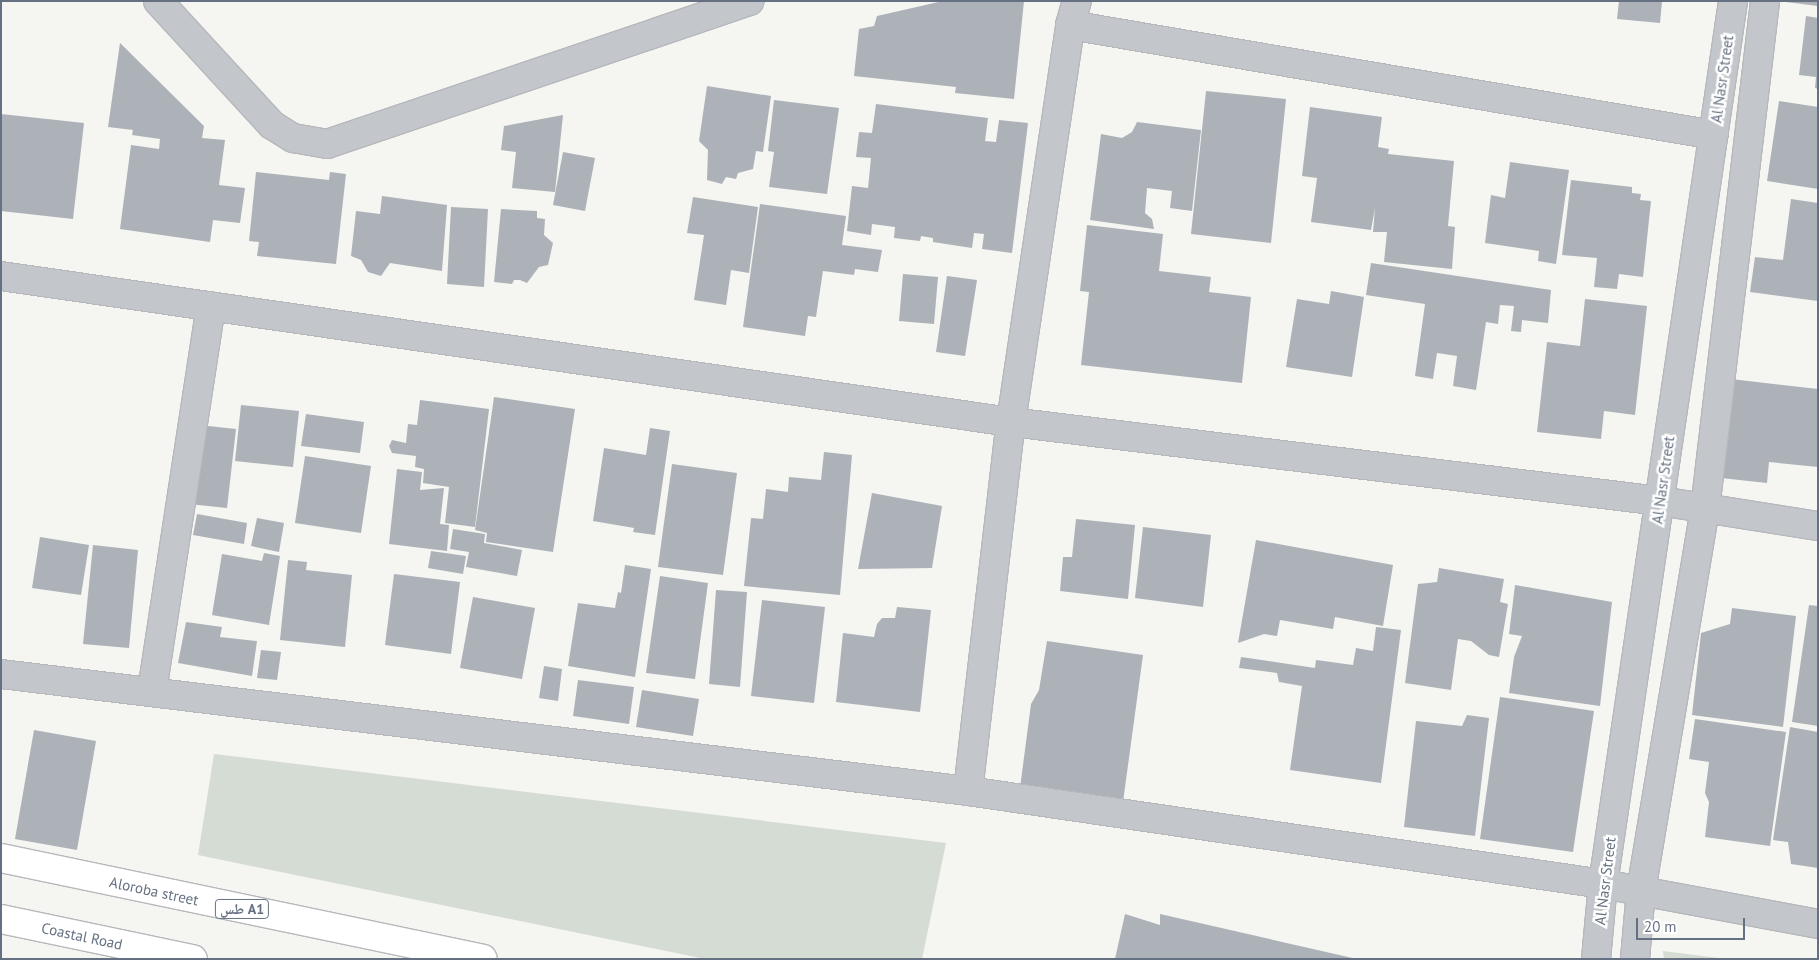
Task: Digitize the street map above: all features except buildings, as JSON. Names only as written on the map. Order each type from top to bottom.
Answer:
[{"type":"highway","name":"Aloroba street","points":[[1,858],[483,959]]},
{"type":"highway","name":"Coastal Road","points":[[1,919],[193,959]]},
{"type":"street","points":[[158,1],[272,125],[293,138],[327,144],[749,1]]},
{"type":"street","name":"Al Nasr Street","points":[[1596,959],[1603,884],[1733,1]]},
{"type":"street","points":[[1635,959],[1641,891],[1705,509],[1765,1]]},
{"type":"street","points":[[968,791],[1011,422],[1074,13],[1714,135]]},
{"type":"street","points":[[1,276],[1011,422],[1660,501],[1818,526]]},
{"type":"street","points":[[152,691],[211,306]]},
{"type":"street","points":[[1,674],[120,690],[152,691],[968,791],[1603,884],[1818,924]]},
{"type":"shaded area","points":[[214,754],[946,843],[922,959],[705,959],[198,855]]},
{"type":"shaded area","points":[[1663,951],[1727,959],[1664,959]]}]
